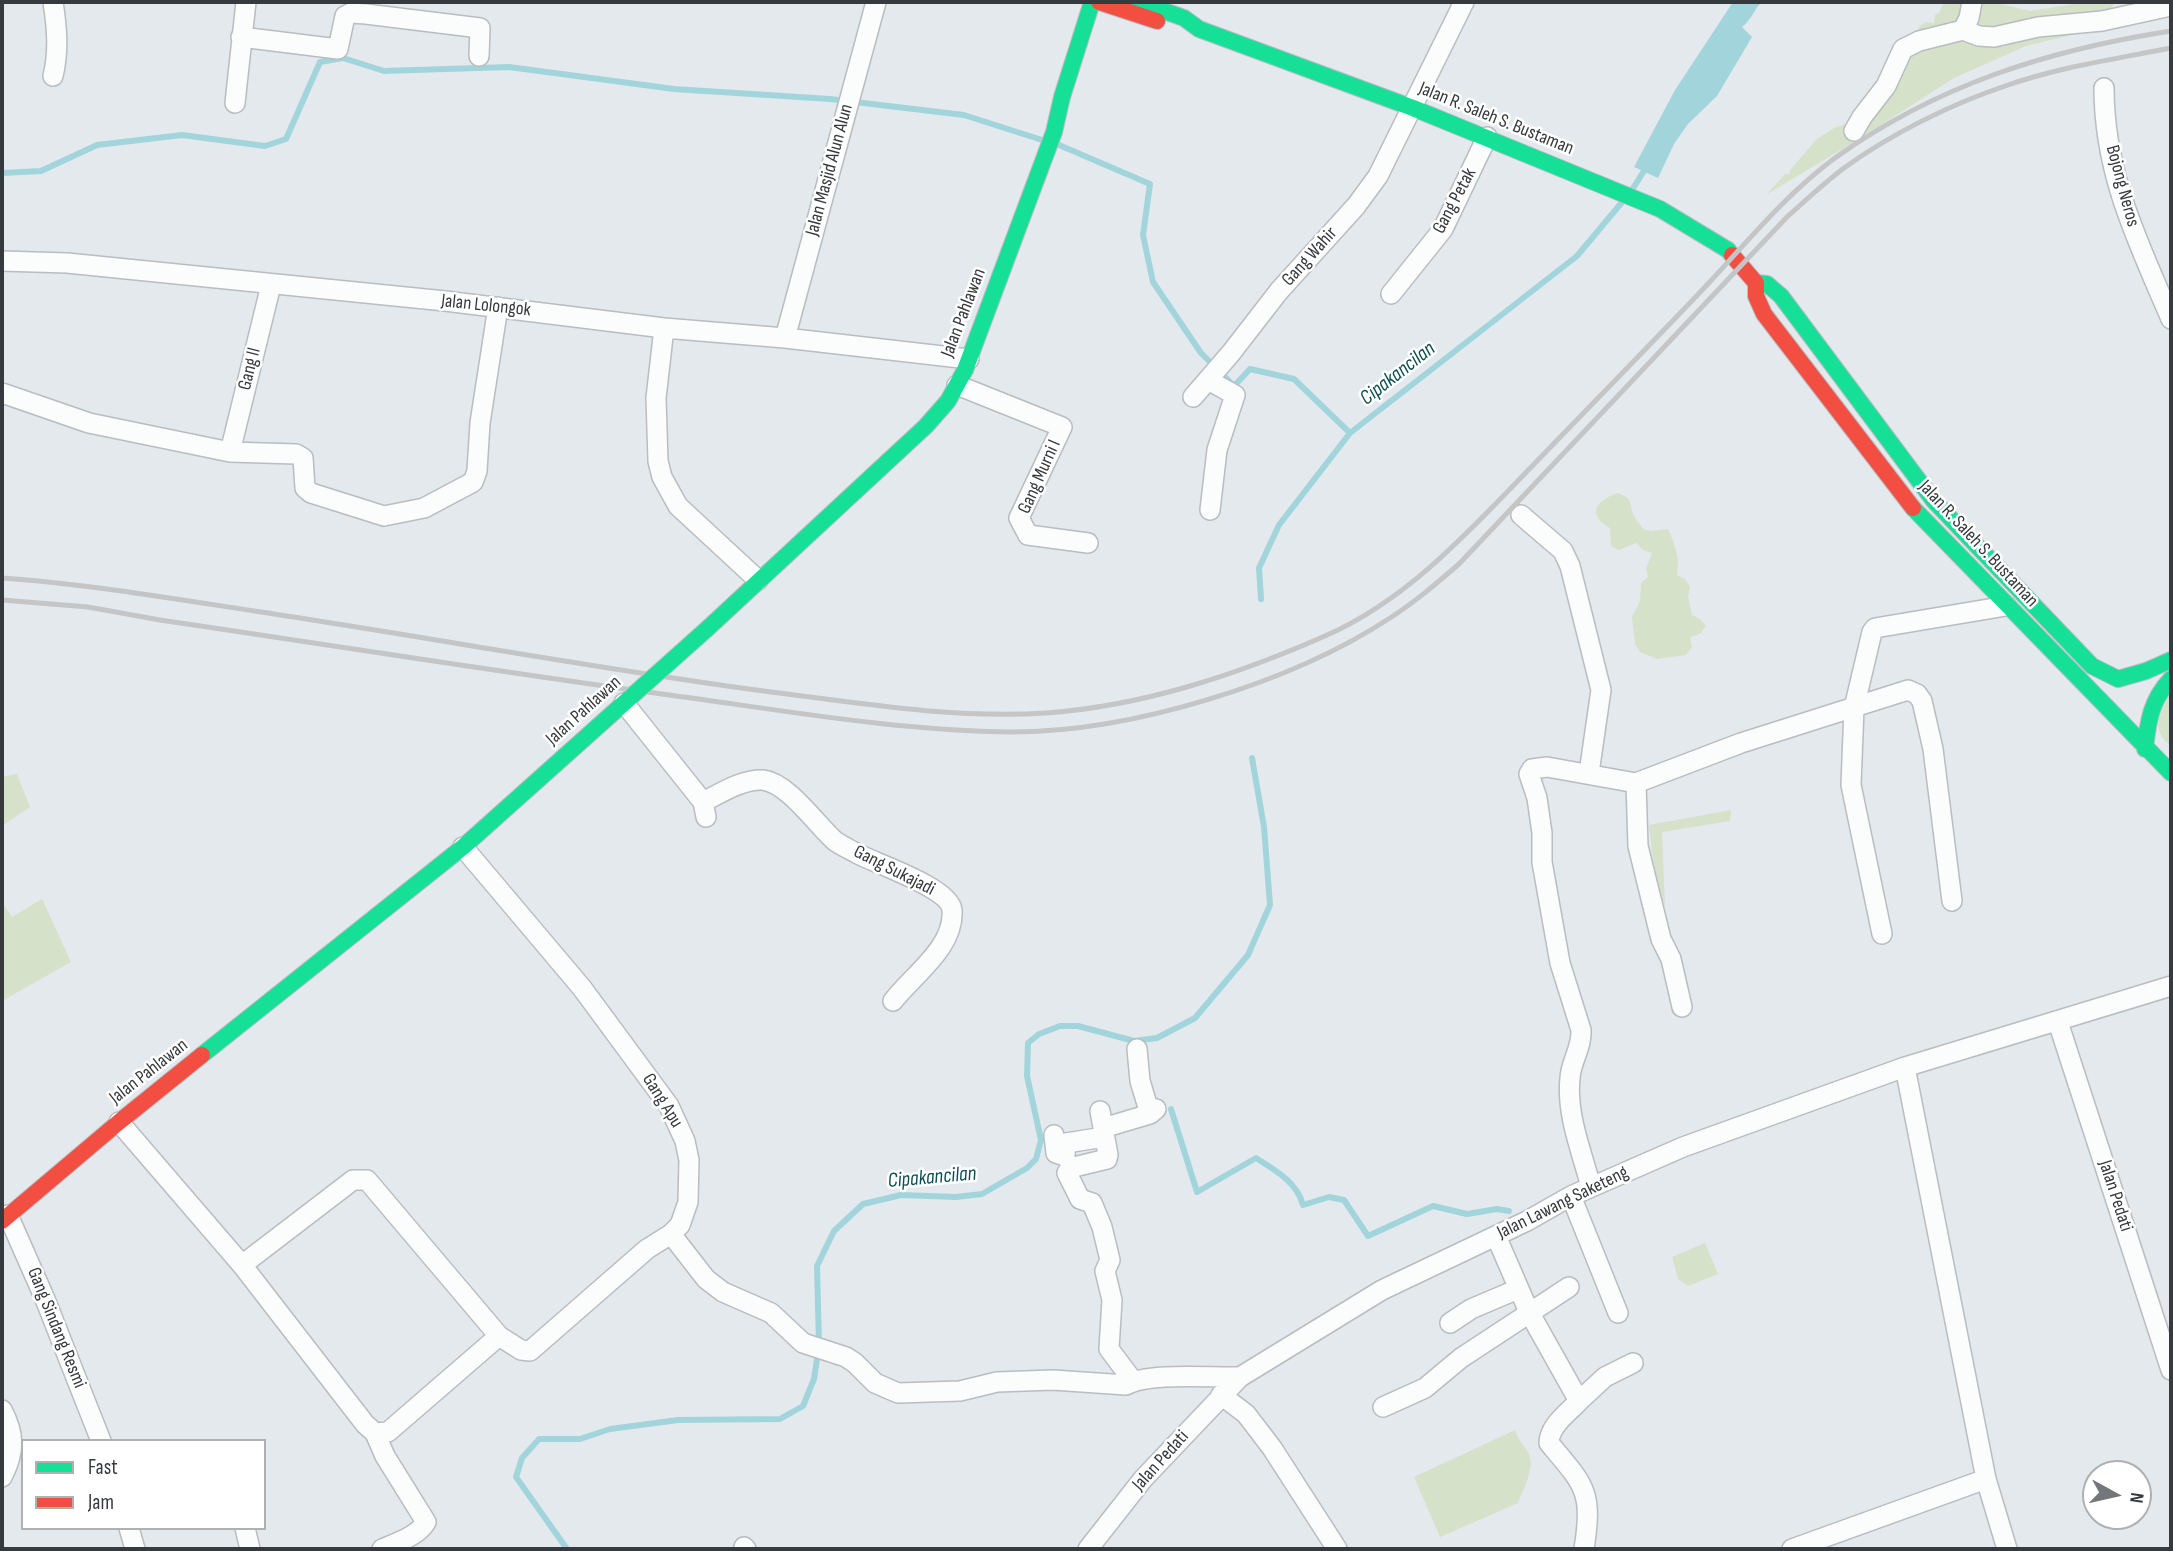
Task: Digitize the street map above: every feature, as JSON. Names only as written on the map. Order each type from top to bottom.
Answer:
[{"type":"main road","name":"Jalan R. Saleh S. Bustaman","points":[[1139,2],[1184,18],[1199,29],[1413,108],[1605,185],[1660,209],[1733,247],[1756,283],[1756,296],[1764,314],[1920,517],[2145,749]]},
{"type":"main road","name":"Jalan R. Saleh S. Bustaman","points":[[1096,3],[1182,30],[1199,29]]},
{"type":"main road","name":"Jalan Pahlawan","points":[[5,1218],[119,1122],[463,846],[707,629],[926,426],[957,385],[969,359],[1048,149],[1062,97],[1096,3]]},
{"type":"main road","name":"Jalan R. Saleh S. Bustaman","points":[[1756,283],[1767,284],[1781,296],[1934,501],[2092,666],[2118,679],[2171,660]]},
{"type":"main road","points":[[2171,678],[2157,692],[2150,707],[2145,749],[2171,773]]},
{"type":"street","points":[[52,76],[57,60],[58,35],[54,2]]},
{"type":"street","points":[[235,103],[246,2]]},
{"type":"street","name":"Jalan Masjid Alun Alun","points":[[785,338],[876,2]]},
{"type":"street","name":"Gang Wahir","points":[[1193,397],[1279,291],[1356,206],[1378,176],[1464,2]]},
{"type":"street","points":[[1964,30],[1972,2]]},
{"type":"street","points":[[1854,131],[1886,86],[1903,49],[1919,41],[1964,30],[1979,36],[1994,37],[2038,27],[2119,18],[2171,6]]},
{"type":"street","points":[[242,37],[338,49],[347,14],[393,9],[480,28],[479,56]]},
{"type":"street","name":"Bojong Neros","points":[[2104,88],[2104,116],[2125,212],[2171,319]]},
{"type":"street","name":"Gang Petak","points":[[1391,294],[1443,229],[1487,137]]},
{"type":"street","name":"Jalan Lolongok","points":[[2,261],[67,263],[969,359]]},
{"type":"street","name":"Gang II","points":[[229,452],[271,285]]},
{"type":"street","points":[[2,393],[89,423],[229,452],[296,454],[303,458],[305,488],[311,493],[384,516],[424,508],[473,482],[477,471],[480,422],[498,307]]},
{"type":"street","points":[[664,328],[656,398],[658,461],[662,477],[678,506],[758,580]]},
{"type":"street","points":[[1209,379],[1235,395],[1217,450],[1210,510]]},
{"type":"street","name":"Gang Murni I","points":[[957,385],[1062,428],[1019,518],[1028,534],[1088,543]]},
{"type":"street","points":[[1521,515],[1563,551],[1570,566],[1601,690],[1590,773]]},
{"type":"street","points":[[1882,934],[1851,785],[1854,708],[1872,632],[1875,628],[2006,606]]},
{"type":"street","points":[[1591,1187],[1570,1107],[1570,1077],[1581,1040],[1581,1030],[1560,963],[1542,862],[1542,833],[1537,798],[1529,774],[1532,769],[1547,767],[1636,783],[1741,743],[1908,690],[1917,694],[1922,701],[1933,749],[1952,901]]},
{"type":"street","name":"Gang Sukajadi","points":[[628,699],[705,809],[745,782],[763,780],[779,786],[837,842],[859,855],[923,882],[951,904],[950,926],[937,954],[893,1001]]},
{"type":"street","points":[[1636,783],[1638,845],[1661,939],[1671,959],[1682,1007]]},
{"type":"street","name":"Gang Apu","points":[[463,846],[582,988],[669,1105],[679,1124],[689,1160],[688,1202],[684,1219],[671,1234],[647,1248],[530,1351],[521,1350],[499,1336]]},
{"type":"street","name":"Jalan Lawang Saketeng","points":[[1240,1377],[1382,1290],[1527,1221],[1571,1196],[1683,1147],[1905,1067],[2171,986]]},
{"type":"street","name":"Jalan Pedati","points":[[2058,1022],[2171,1370]]},
{"type":"street","points":[[1054,1135],[1056,1153],[1065,1156],[1066,1143],[1102,1125],[1153,1112],[1140,1081],[1137,1049]]},
{"type":"street","points":[[1905,1067],[1986,1479],[2007,1549]]},
{"type":"street","points":[[119,1122],[242,1265],[365,1424],[376,1433],[385,1456],[426,1522],[406,1538],[382,1549]]},
{"type":"street","points":[[1102,1125],[1107,1159],[1070,1168],[1067,1173],[1080,1199],[1092,1203],[1102,1227],[1110,1260],[1105,1271],[1112,1300],[1109,1349],[1133,1381]]},
{"type":"street","points":[[242,1265],[353,1180],[367,1180],[499,1336],[388,1432],[376,1433]]},
{"type":"street","points":[[1571,1196],[1618,1313]]},
{"type":"street","name":"Gang Sindang Resmi","points":[[5,1218],[45,1299],[100,1439]]},
{"type":"street","points":[[671,1234],[706,1279],[723,1292],[771,1313],[803,1343],[846,1357],[875,1383],[898,1394],[960,1391],[997,1382],[1053,1380],[1126,1385],[1133,1381],[1170,1377],[1240,1377]]},
{"type":"street","points":[[1496,1236],[1529,1312],[1579,1401]]},
{"type":"street","points":[[1383,1407],[1425,1388],[1461,1358],[1569,1287]]},
{"type":"street","points":[[1450,1323],[1481,1304],[1518,1289]]},
{"type":"street","points":[[1584,1549],[1588,1512],[1586,1494],[1578,1479],[1549,1443],[1549,1434],[1605,1377],[1633,1363]]},
{"type":"street","name":"Jalan Pedati","points":[[1088,1549],[1143,1479],[1240,1377]]},
{"type":"street","points":[[1221,1395],[1246,1414],[1272,1448],[1337,1549]]},
{"type":"street","points":[[2,1410],[12,1430],[9,1459],[2,1477]]},
{"type":"street","points":[[1792,1549],[1986,1479]]},
{"type":"street","points":[[130,1530],[135,1549]]},
{"type":"street","points":[[245,1530],[250,1549]]},
{"type":"green space","points":[[1944,2],[1993,2],[2030,11],[2087,2],[2114,2],[2108,26],[2026,46],[1954,78],[1767,194],[1785,174],[1790,174],[1790,170],[1817,139],[1834,128],[1853,122],[1921,25],[1926,22],[1934,23],[1935,15],[1939,13]]},
{"type":"green space","points":[[1617,493],[1630,500],[1634,516],[1643,529],[1668,529],[1671,535],[1677,557],[1677,575],[1685,579],[1690,587],[1688,597],[1692,615],[1706,626],[1700,634],[1690,637],[1692,647],[1686,655],[1657,659],[1640,652],[1635,644],[1632,617],[1640,601],[1641,583],[1648,577],[1646,569],[1652,553],[1643,550],[1636,543],[1619,550],[1611,546],[1610,528],[1596,513],[1599,504]]},
{"type":"green space","points":[[2171,690],[2171,746],[2160,733],[2159,720]]},
{"type":"green space","points":[[17,774],[30,807],[2,826],[2,777]]},
{"type":"green space","points":[[1731,810],[1730,821],[1662,832],[1665,908],[1653,861],[1649,825]]},
{"type":"green space","points":[[42,899],[71,962],[2,1001],[2,902],[12,917]]},
{"type":"green space","points":[[1705,1243],[1718,1274],[1688,1286],[1678,1279],[1672,1257]]},
{"type":"green space","points":[[1515,1430],[1529,1454],[1531,1466],[1518,1503],[1440,1537],[1414,1477]]},
{"type":"water","points":[[1733,2],[1762,2],[1742,27],[1752,37],[1717,96],[1688,124],[1674,144],[1658,178],[1634,167],[1675,90]]},
{"type":"waterway","points":[[2,173],[41,171],[97,145],[182,135],[265,146],[286,139],[320,62],[343,58],[384,71],[509,67],[674,89],[830,99],[964,115],[1042,140]]},
{"type":"waterway","points":[[1059,145],[1150,184],[1143,235],[1153,282],[1201,353],[1234,386],[1250,369],[1294,379],[1350,433]]},
{"type":"waterway","points":[[1632,190],[1647,166]]},
{"type":"waterway","name":"Cipakancilan","points":[[1261,599],[1259,568],[1279,525],[1350,433],[1577,256],[1623,201]]},
{"type":"waterway","name":"Cipakancilan","points":[[567,1549],[516,1477],[522,1458],[539,1439],[580,1439],[610,1429],[678,1420],[780,1419],[803,1406],[814,1379],[819,1346],[817,1266],[834,1231],[863,1204],[901,1195],[956,1197],[982,1194],[1027,1168],[1036,1159],[1041,1140],[1027,1076],[1028,1043],[1039,1034],[1060,1026],[1078,1026],[1134,1041],[1157,1038],[1195,1018],[1248,955],[1270,905],[1264,827],[1252,758]]},
{"type":"waterway","points":[[1171,1109],[1197,1192],[1256,1158],[1291,1183],[1303,1205],[1329,1197],[1344,1200],[1368,1236],[1433,1206],[1467,1214],[1497,1209],[1509,1211]]},
{"type":"railway","points":[[2,578],[160,596],[693,681],[937,712],[1046,713],[1118,704],[1153,696],[1258,664],[1325,636],[1356,621],[1413,581],[1490,510],[1783,203],[1817,172],[1874,132],[1913,110],[1995,74],[2081,49],[2171,31]]},
{"type":"railway","points":[[2,600],[88,607],[478,668],[883,724],[1012,732],[1058,730],[1158,713],[1258,683],[1306,663],[1350,642],[1426,592],[1459,564],[1787,217],[1862,155],[1921,121],[2025,79],[2171,48]]},
{"type":"traffic: fast","points":[[707,629],[926,426],[948,401],[965,370],[1054,132],[1062,97],[1092,2]]},
{"type":"traffic: fast","points":[[1139,2],[1184,18],[1199,29],[1413,108],[1660,209],[1732,255]]},
{"type":"traffic: fast","points":[[1756,283],[1767,284],[1781,296],[1934,501],[2092,666],[2118,679],[2171,660]]},
{"type":"traffic: fast","points":[[1913,508],[2171,773]]},
{"type":"traffic: fast","points":[[633,695],[707,629]]},
{"type":"traffic: fast","points":[[2145,749],[2152,711],[2159,695],[2171,679]]},
{"type":"traffic: fast","points":[[202,1055],[463,847],[633,695]]},
{"type":"traffic: jam","points":[[1099,2],[1157,21]]},
{"type":"traffic: jam","points":[[1732,255],[1756,283],[1756,296],[1764,314],[1913,508]]},
{"type":"traffic: jam","points":[[2,1221],[202,1055]]}]
